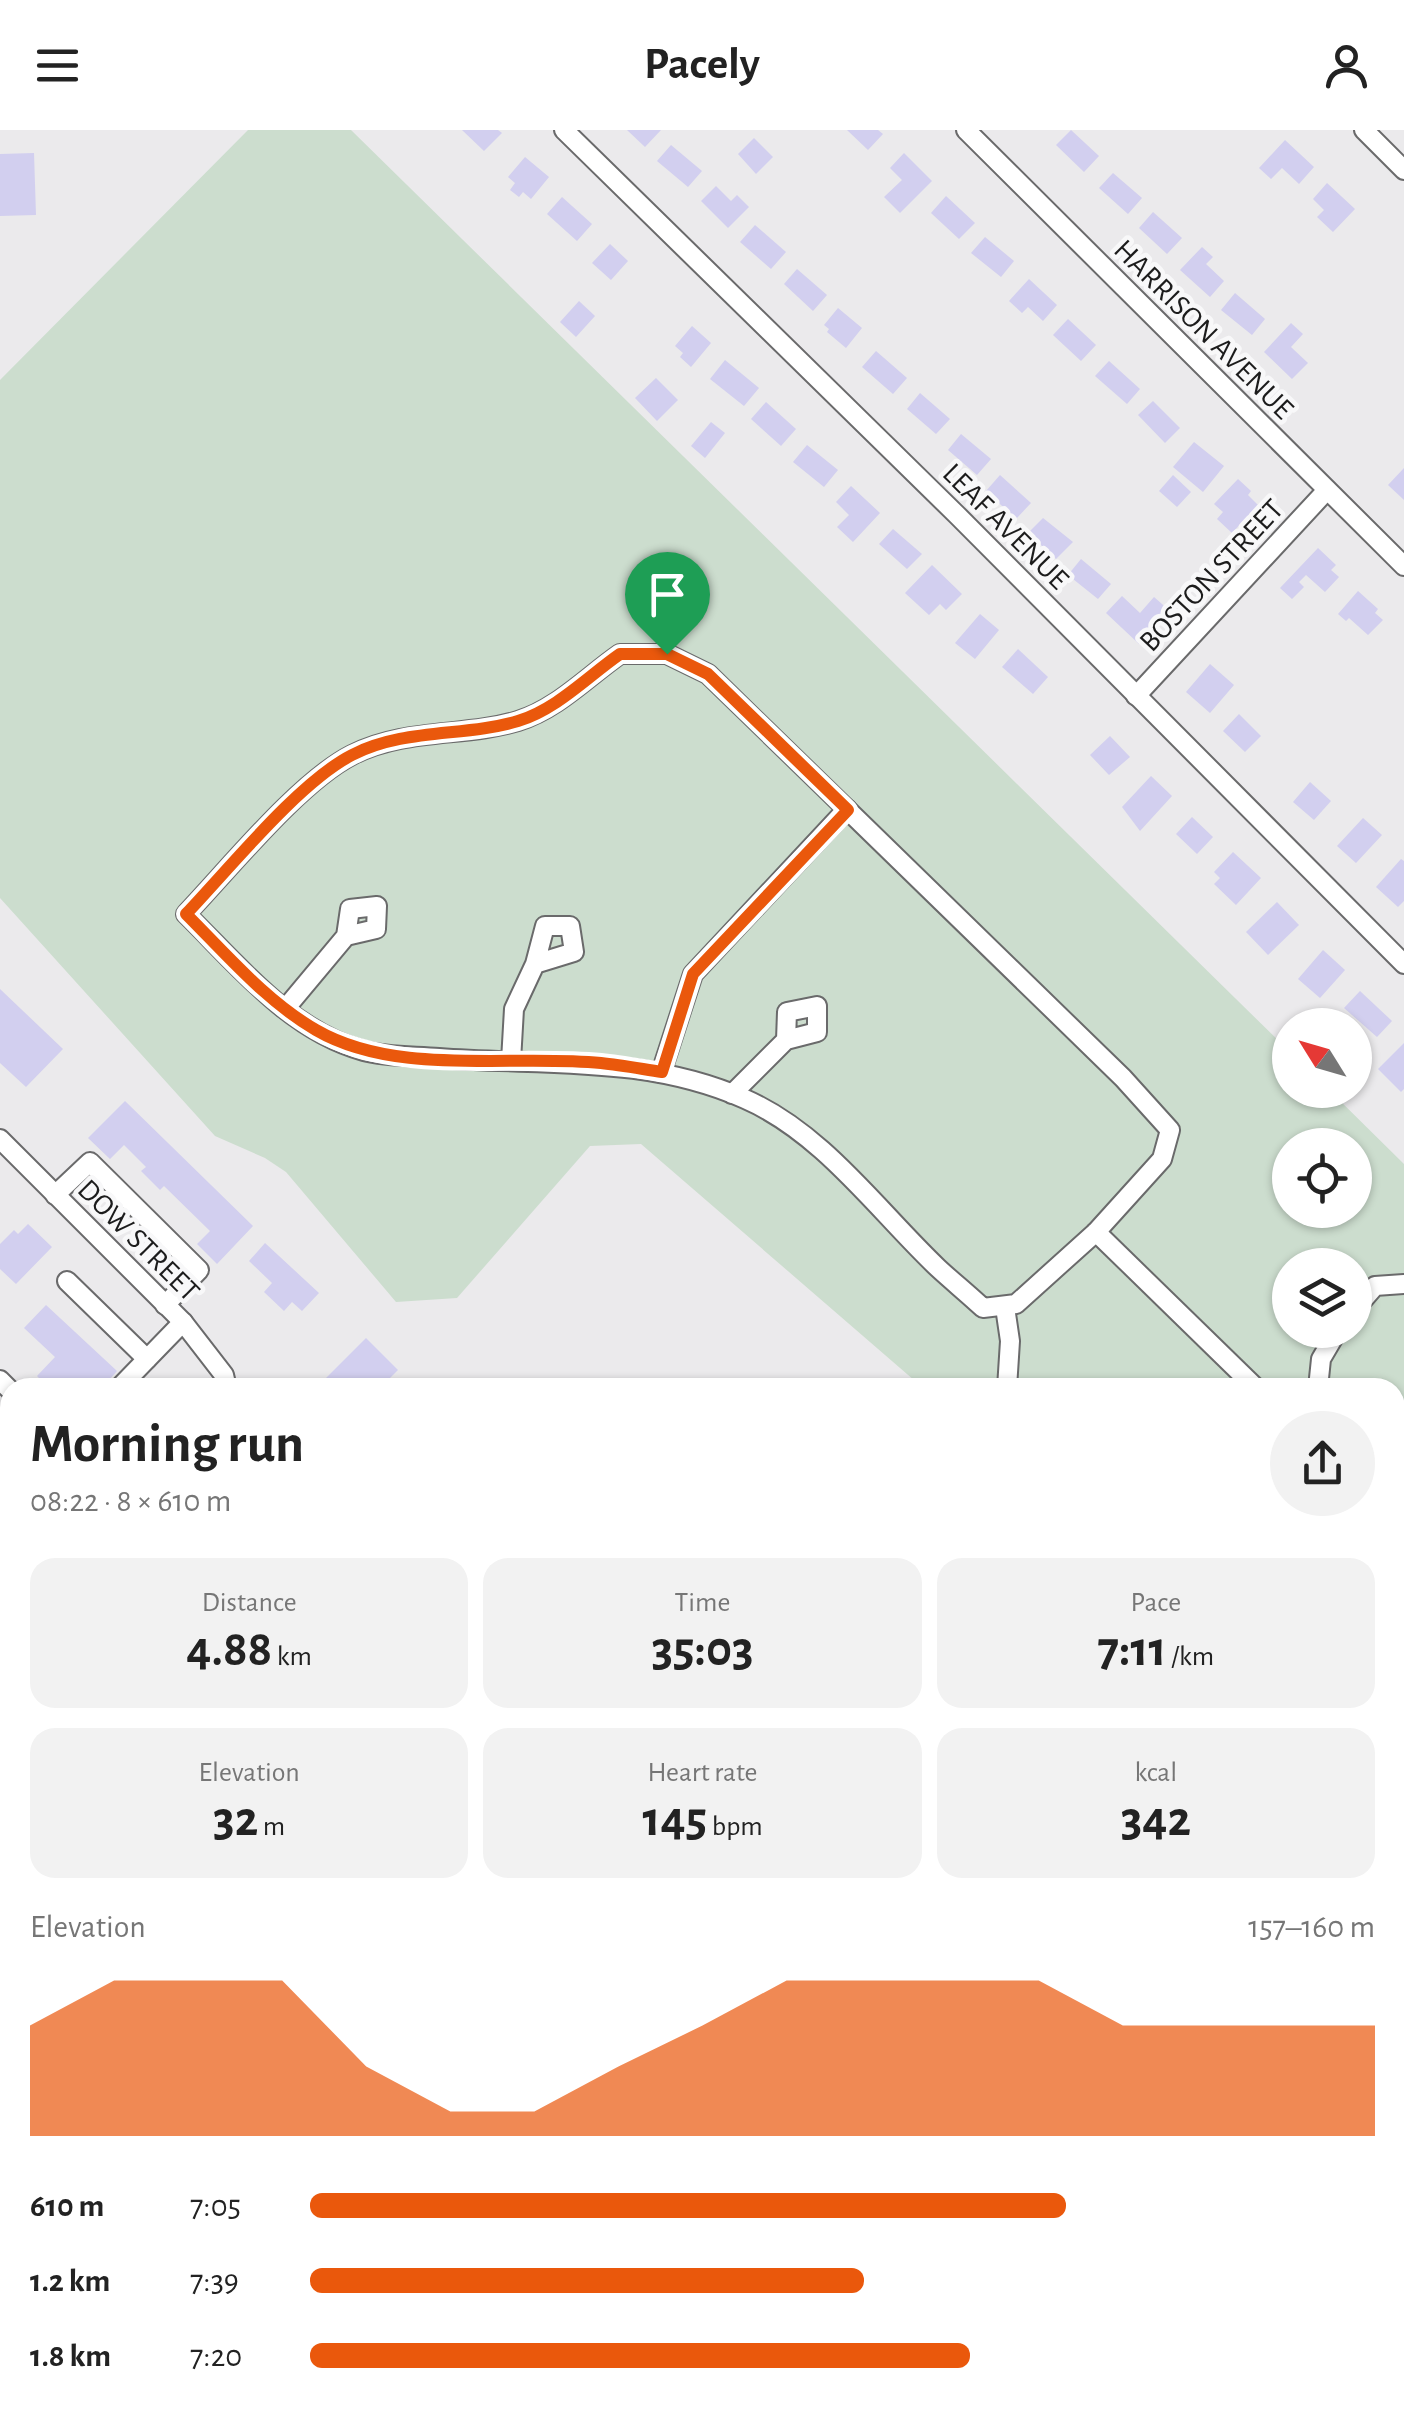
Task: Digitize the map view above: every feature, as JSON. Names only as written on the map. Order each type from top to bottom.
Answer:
[{"type":"street","name":"LEAF AVENUE","points":[[565,130],[957,515],[1404,964]]},
{"type":"street","name":"HARRISON AVENUE","points":[[966,130],[1404,566]]},
{"type":"street","points":[[1364,130],[1404,170]]},
{"type":"street","name":"BOSTON STREET","points":[[1136,696],[1327,490]]},
{"type":"street","points":[[620,654],[667,654],[708,674],[848,810],[1124,1078],[1170,1130],[1162,1159],[1096,1232],[1016,1304],[983,1308],[828,1158],[790,1126],[746,1099],[662,1072],[601,1063],[364,1051],[317,1031],[270,999],[186,914],[318,778],[352,754],[393,740],[515,722],[548,709],[620,654]]},
{"type":"street","points":[[662,1072],[693,974],[848,810]]},
{"type":"street","points":[[285,1009],[346,936]]},
{"type":"street","points":[[510,1061],[514,1009],[536,964]]},
{"type":"street","points":[[732,1094],[786,1040]]},
{"type":"street","name":"DOW STREET","points":[[0,1139],[183,1322],[225,1378]]},
{"type":"street","points":[[55,1194],[90,1162],[199,1270],[165,1305]]},
{"type":"street","points":[[1096,1232],[1246,1378]]},
{"type":"street","points":[[67,1281],[147,1359]]},
{"type":"street","points":[[1372,1288],[1404,1284]]},
{"type":"street","points":[[1005,1307],[1010,1340],[1008,1378]]},
{"type":"street","points":[[129,1378],[183,1322]]},
{"type":"street","points":[[1319,1378],[1321,1359],[1327,1348]]},
{"type":"green space","points":[[248,130],[351,130],[1272,1034],[1272,1108],[1347,1108],[1368,1128],[1272,1128],[1272,1228],[1372,1228],[1372,1132],[1404,1164],[1404,1378],[912,1378],[641,1144],[590,1146],[457,1298],[396,1302],[286,1172],[215,1136],[0,898],[0,380]]},
{"type":"building","points":[[462,130],[498,130],[502,133],[484,151]]},
{"type":"building","points":[[627,130],[661,130],[645,147]]},
{"type":"building","points":[[847,130],[878,130],[883,134],[868,150]]},
{"type":"building","points":[[1071,130],[1099,156],[1084,172],[1056,145]]},
{"type":"building","points":[[754,138],[773,157],[756,174],[738,154]]},
{"type":"building","points":[[1285,140],[1314,167],[1299,184],[1282,168],[1271,179],[1259,168]]},
{"type":"building","points":[[671,145],[702,171],[688,187],[657,161]]},
{"type":"building","points":[[34,153],[36,215],[0,216],[0,154]]},
{"type":"building","points":[[904,153],[932,181],[900,213],[884,197],[902,180],[890,168]]},
{"type":"building","points":[[525,157],[549,177],[531,199],[523,192],[519,197],[510,190],[515,183],[508,177]]},
{"type":"building","points":[[1113,173],[1142,198],[1128,214],[1099,188]]},
{"type":"building","points":[[1327,183],[1355,209],[1333,232],[1317,217],[1324,210],[1313,199]]},
{"type":"building","points":[[716,186],[731,201],[737,195],[749,207],[728,228],[701,201]]},
{"type":"building","points":[[946,196],[975,223],[959,239],[931,213]]},
{"type":"building","points":[[562,197],[592,224],[577,241],[547,214]]},
{"type":"building","points":[[1153,212],[1182,238],[1167,254],[1139,228]]},
{"type":"building","points":[[755,225],[786,252],[771,269],[740,242]]},
{"type":"building","points":[[985,237],[1014,261],[1001,277],[971,253]]},
{"type":"building","points":[[610,244],[628,261],[611,280],[592,263]]},
{"type":"building","points":[[1202,247],[1213,257],[1206,264],[1224,281],[1210,297],[1180,270]]},
{"type":"building","points":[[797,269],[827,295],[813,311],[784,284]]},
{"type":"building","points":[[1029,279],[1057,305],[1043,321],[1028,307],[1022,313],[1009,301]]},
{"type":"building","points":[[1235,293],[1265,319],[1252,335],[1221,310]]},
{"type":"building","points":[[579,301],[595,316],[576,337],[560,322]]},
{"type":"building","points":[[838,308],[862,328],[846,348],[824,325]]},
{"type":"building","points":[[1068,319],[1096,345],[1081,361],[1053,335]]},
{"type":"building","points":[[1291,323],[1303,334],[1291,347],[1308,363],[1292,379],[1264,352]]},
{"type":"building","points":[[692,326],[711,343],[691,367],[675,346]]},
{"type":"building","points":[[876,351],[907,378],[893,394],[862,367]]},
{"type":"building","points":[[725,360],[759,388],[744,406],[710,379]]},
{"type":"building","points":[[1109,361],[1140,389],[1127,404],[1095,376]]},
{"type":"building","points":[[656,378],[678,400],[657,421],[635,398]]},
{"type":"building","points":[[920,393],[950,419],[936,434],[907,409]]},
{"type":"building","points":[[1153,401],[1180,428],[1165,443],[1138,415]]},
{"type":"building","points":[[766,402],[796,429],[781,446],[751,419]]},
{"type":"building","points":[[711,422],[725,433],[705,458],[691,446]]},
{"type":"building","points":[[961,434],[991,459],[977,475],[948,450]]},
{"type":"building","points":[[1194,442],[1224,466],[1203,492],[1173,467]]},
{"type":"building","points":[[807,445],[838,470],[824,487],[793,462]]},
{"type":"building","points":[[1404,468],[1404,500],[1388,485]]},
{"type":"building","points":[[1000,475],[1031,503],[1016,519],[986,491]]},
{"type":"building","points":[[1173,475],[1191,492],[1177,507],[1159,491]]},
{"type":"building","points":[[1238,479],[1258,505],[1232,533],[1217,519],[1223,512],[1214,504]]},
{"type":"building","points":[[851,486],[880,513],[853,542],[837,527],[849,515],[836,502]]},
{"type":"building","points":[[1043,518],[1073,542],[1056,559],[1028,533]]},
{"type":"building","points":[[893,529],[922,554],[907,569],[879,544]]},
{"type":"building","points":[[1318,548],[1336,565],[1331,570],[1339,577],[1325,592],[1306,575],[1299,582],[1304,587],[1292,599],[1280,588]]},
{"type":"building","points":[[1081,559],[1111,584],[1098,599],[1068,575]]},
{"type":"building","points":[[932,565],[962,594],[946,610],[940,604],[929,615],[905,593]]},
{"type":"building","points":[[1358,591],[1378,609],[1375,613],[1383,620],[1368,635],[1349,618],[1346,621],[1338,614]]},
{"type":"building","points":[[1122,596],[1140,613],[1154,597],[1170,611],[1139,644],[1106,613]]},
{"type":"building","points":[[980,614],[999,630],[975,659],[955,643]]},
{"type":"building","points":[[1018,649],[1048,677],[1033,694],[1002,667]]},
{"type":"building","points":[[1210,664],[1234,685],[1210,713],[1186,692]]},
{"type":"building","points":[[1239,714],[1261,736],[1245,752],[1223,731]]},
{"type":"building","points":[[1110,736],[1130,757],[1109,775],[1090,755]]},
{"type":"building","points":[[1151,776],[1172,796],[1140,831],[1122,807]]},
{"type":"building","points":[[1310,782],[1331,801],[1314,820],[1293,802]]},
{"type":"building","points":[[1192,817],[1213,837],[1197,854],[1176,834]]},
{"type":"building","points":[[1363,818],[1382,835],[1356,863],[1337,846]]},
{"type":"building","points":[[1233,852],[1261,878],[1236,905],[1214,884],[1220,878],[1214,872]]},
{"type":"building","points":[[1401,859],[1404,901],[1398,907],[1376,887]]},
{"type":"building","points":[[1277,902],[1299,925],[1268,955],[1246,932]]},
{"type":"building","points":[[1323,950],[1345,970],[1320,998],[1298,979]]},
{"type":"building","points":[[0,989],[63,1049],[26,1087],[0,1063]]},
{"type":"building","points":[[1360,991],[1392,1021],[1377,1037],[1372,1033],[1372,1008],[1344,1008]]},
{"type":"building","points":[[1404,1043],[1404,1089],[1401,1092],[1378,1069]]},
{"type":"building","points":[[125,1101],[253,1226],[217,1264],[197,1244],[210,1231],[164,1186],[160,1190],[141,1171],[146,1167],[124,1145],[110,1159],[88,1138]]},
{"type":"building","points":[[28,1224],[52,1247],[16,1284],[0,1269],[0,1244],[14,1230],[18,1234]]},
{"type":"building","points":[[265,1243],[319,1293],[302,1311],[292,1302],[284,1311],[264,1292],[272,1283],[249,1261]]},
{"type":"building","points":[[46,1305],[117,1371],[111,1378],[39,1378],[55,1357],[24,1328]]},
{"type":"building","points":[[366,1338],[398,1370],[390,1378],[326,1378]]},
{"type":"route","points":[[620,654],[667,654],[708,674],[848,810],[693,974],[662,1072],[601,1063],[458,1059],[364,1051],[317,1031],[270,999],[186,914],[318,778],[352,754],[393,740],[515,722],[548,709],[620,654]]}]
